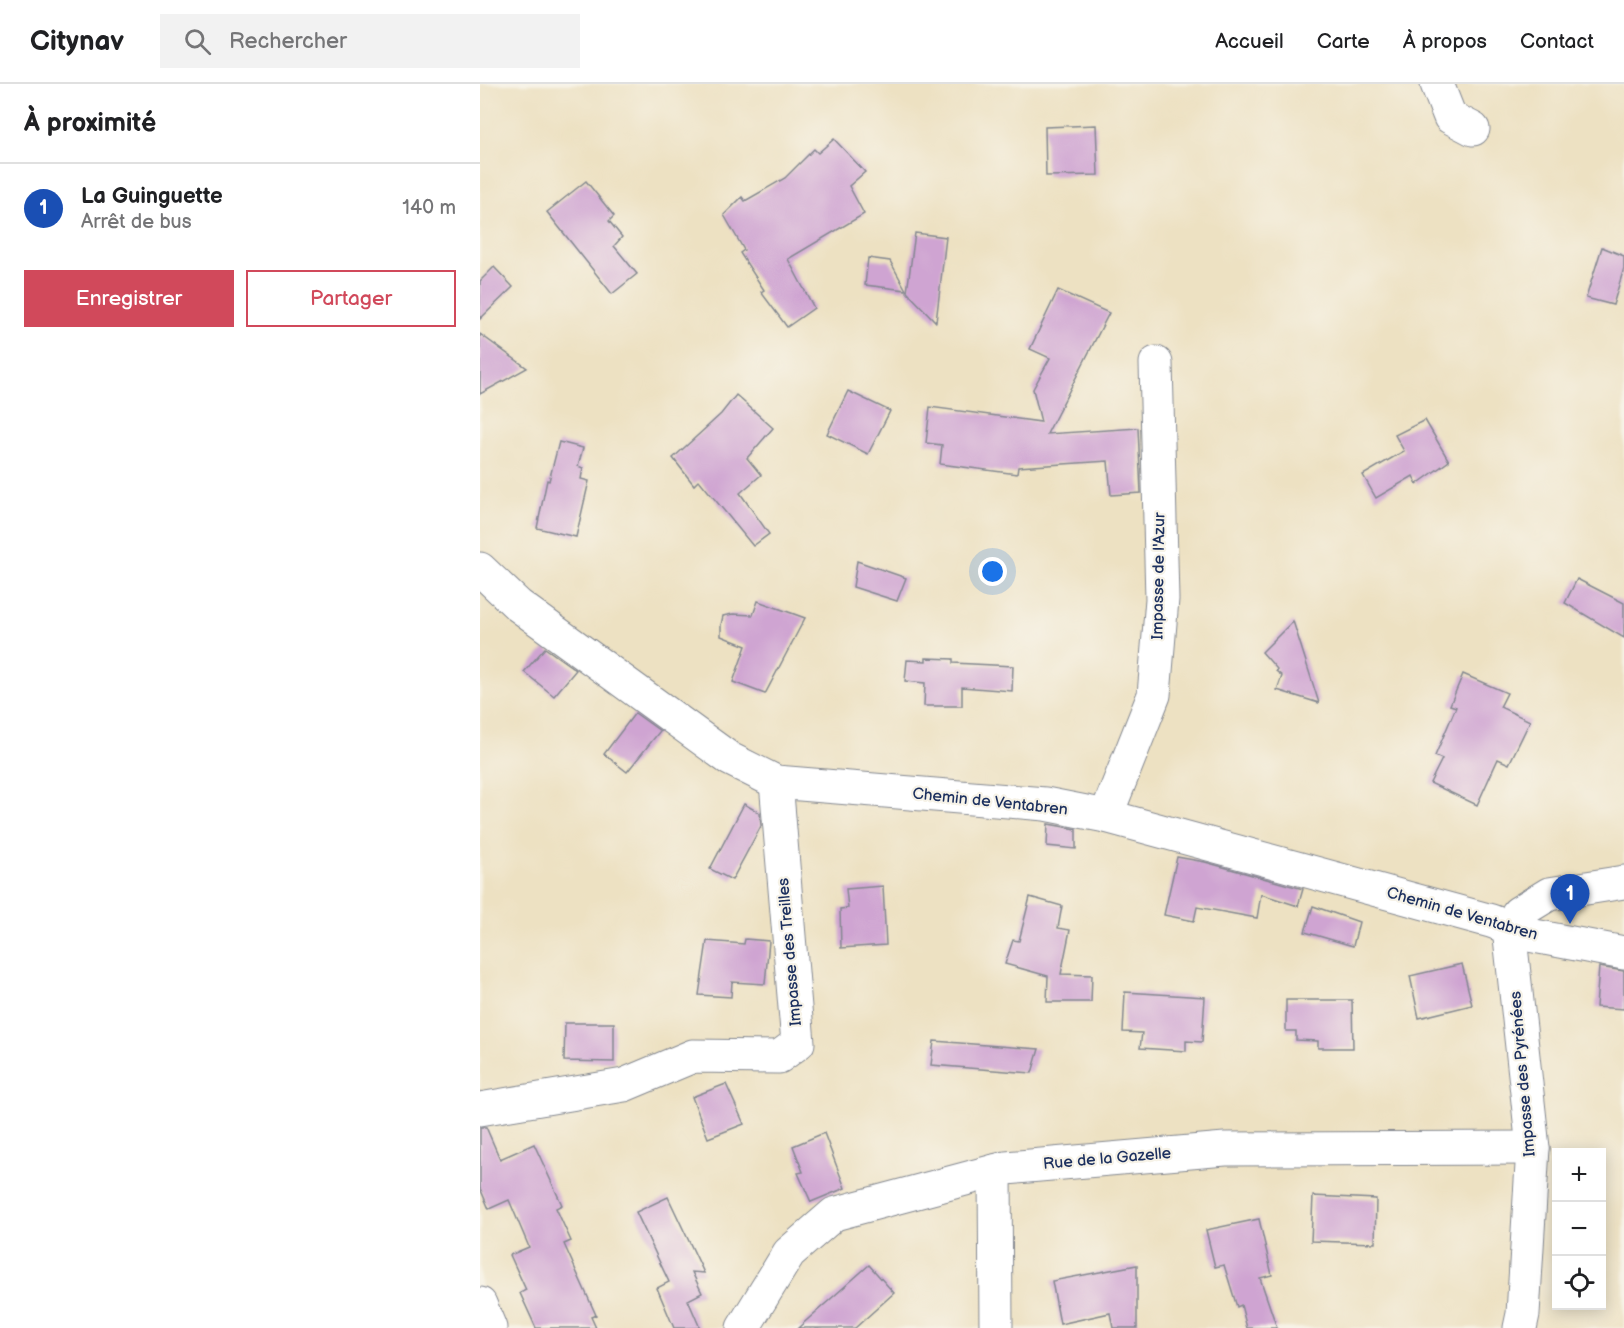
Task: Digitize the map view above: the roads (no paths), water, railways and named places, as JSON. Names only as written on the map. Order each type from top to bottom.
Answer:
[{"type":"street","points":[[1437,84],[1450,117],[1473,129]]},
{"type":"street","name":"Impasse de l'Azur","points":[[1106,816],[1154,695],[1162,599],[1156,363]]},
{"type":"street","name":"Chemin de Ventabren","points":[[480,569],[518,605],[730,759],[776,782],[1045,804],[1106,816],[1479,918],[1528,935],[1624,953]]},
{"type":"street","name":"Impasse des Treilles","points":[[480,1109],[624,1085],[693,1056],[779,1057],[798,1043],[776,782]]},
{"type":"street","points":[[1509,928],[1518,913],[1549,894],[1624,882]]},
{"type":"street","name":"Impasse des Pyrénées","points":[[1509,928],[1533,1148],[1523,1314],[1520,1328]]},
{"type":"street","name":"Rue de la Gazelle","points":[[743,1328],[789,1252],[834,1214],[1006,1168],[1225,1149],[1533,1148]]},
{"type":"street","points":[[995,1171],[996,1328]]},
{"type":"street","points":[[480,1304],[490,1328]]},
{"type":"place","name":"La Guinguette","points":[[1570,924]]}]
